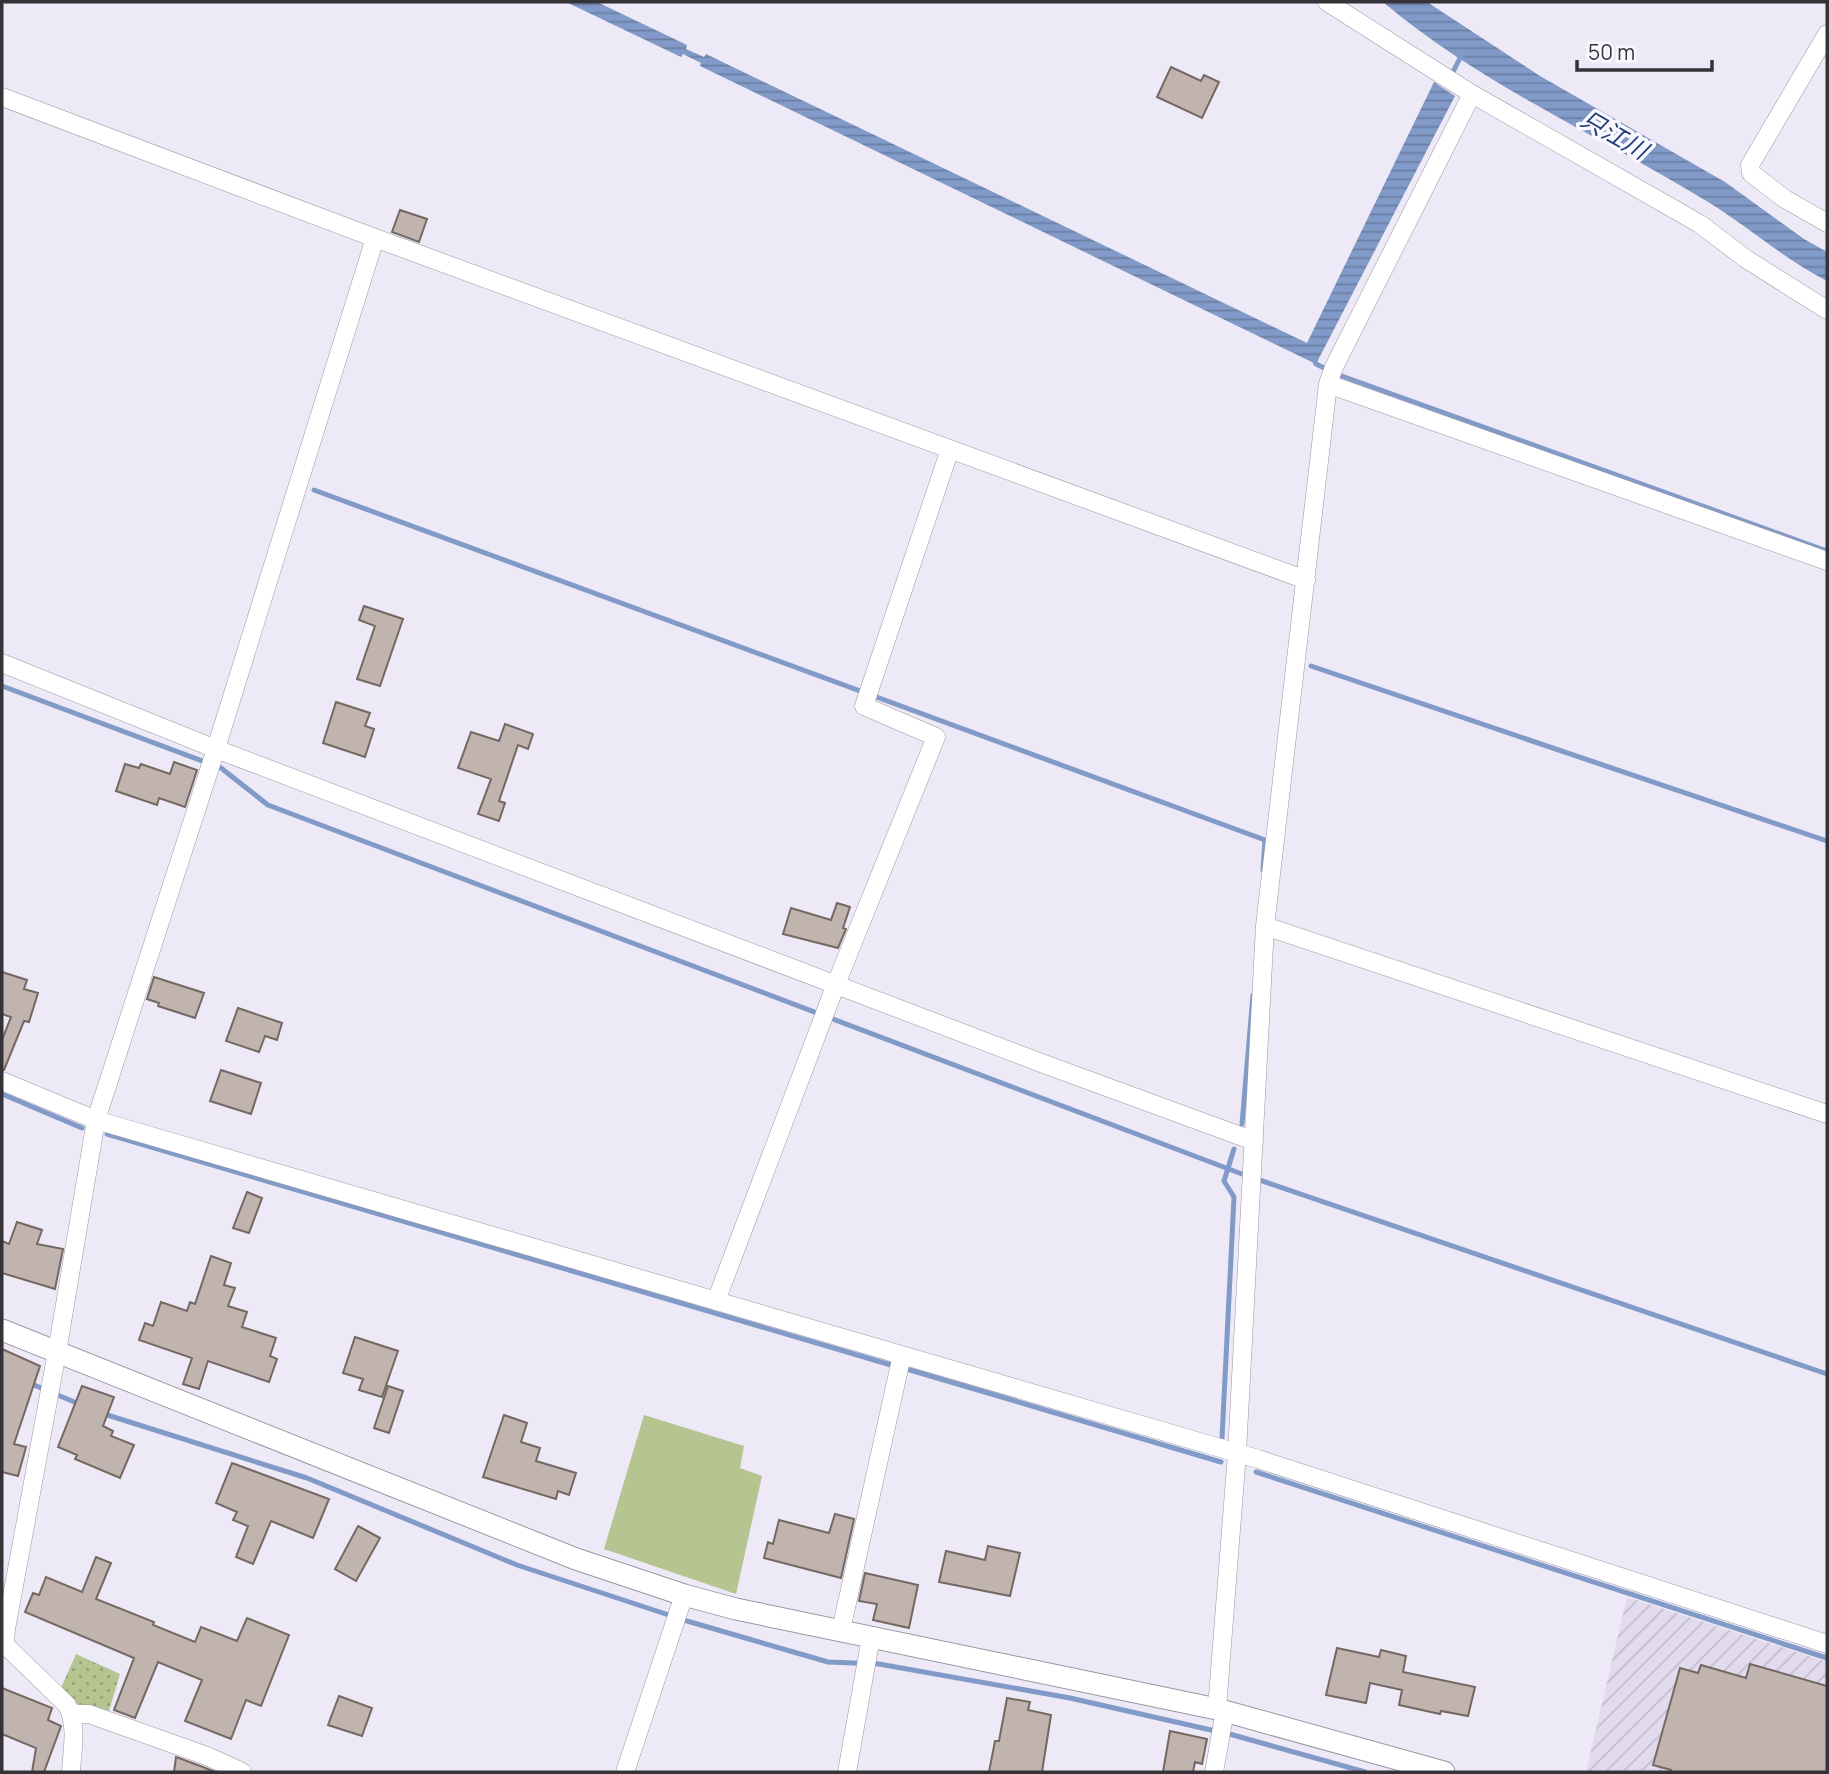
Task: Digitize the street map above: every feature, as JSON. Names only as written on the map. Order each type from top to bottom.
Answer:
[{"type":"street","points":[[1327,2],[1472,94],[1700,224],[1746,259],[1827,310]]},
{"type":"street","points":[[1827,34],[1750,165],[1751,173],[1785,199],[1827,223]]},
{"type":"street","points":[[1213,1772],[1221,1715],[1265,926],[1331,375],[1472,94]]},
{"type":"street","points":[[2,97],[375,238],[1306,580]]},
{"type":"street","points":[[71,1772],[74,1726],[72,1714],[67,1705],[3,1643],[57,1352],[96,1120],[375,238]]},
{"type":"street","points":[[1331,375],[1827,561]]},
{"type":"street","points":[[716,1301],[836,984],[936,737],[864,706],[950,449]]},
{"type":"street","points":[[2,663],[212,760],[836,984],[1254,1141]]},
{"type":"street","points":[[1265,926],[1827,1114]]},
{"type":"street","points":[[2,1081],[96,1120],[1237,1453],[1827,1644]]},
{"type":"street","points":[[2,1330],[576,1559],[679,1610],[736,1609],[841,1630],[868,1655],[1221,1715],[1444,1772]]},
{"type":"street","points":[[841,1630],[902,1356]]},
{"type":"street","points":[[625,1772],[679,1610]]},
{"type":"street","points":[[847,1772],[868,1655]]},
{"type":"street","points":[[72,1714],[89,1714],[207,1756],[242,1772]]},
{"type":"shaded area","points":[[1627,1597],[1827,1662],[1827,1772],[1586,1772]]},
{"type":"green space","points":[[644,1415],[744,1446],[740,1468],[762,1476],[736,1594],[604,1549]]},
{"type":"green space","points":[[76,1654],[120,1674],[109,1711],[77,1704],[61,1688]]},
{"type":"water","points":[[566,2],[597,2],[687,45],[686,49],[704,57],[706,54],[1307,343],[1434,82],[1455,96],[1316,364],[700,66],[701,63],[683,54],[681,57]]},
{"type":"water","name":"只江川","points":[[1383,2],[1427,2],[1540,76],[1725,182],[1804,239],[1827,252],[1827,281],[1796,263],[1708,202],[1460,59]]},
{"type":"building","points":[[1171,67],[1201,81],[1204,75],[1219,82],[1202,118],[1157,97]]},
{"type":"building","points":[[400,210],[427,219],[419,242],[392,232]]},
{"type":"building","points":[[364,606],[403,619],[380,686],[357,679],[375,626],[359,620]]},
{"type":"building","points":[[336,702],[370,713],[365,726],[374,729],[365,757],[323,743]]},
{"type":"building","points":[[505,724],[533,734],[528,749],[518,745],[499,801],[505,803],[499,821],[478,814],[491,779],[458,768],[471,732],[499,741]]},
{"type":"building","points":[[174,762],[197,770],[185,807],[159,798],[157,805],[116,791],[125,764],[139,768],[141,764],[170,774]]},
{"type":"building","points":[[837,903],[850,907],[843,928],[846,929],[838,948],[783,934],[791,908],[831,920]]},
{"type":"building","points":[[2,972],[27,980],[24,989],[38,993],[29,1022],[24,1021],[4,1070],[2,1040],[11,1017],[2,1014]]},
{"type":"building","points":[[154,977],[204,993],[195,1018],[158,1006],[159,1003],[147,999]]},
{"type":"building","points":[[238,1008],[282,1023],[277,1040],[265,1036],[259,1052],[226,1041]]},
{"type":"building","points":[[221,1070],[261,1083],[251,1114],[210,1101]]},
{"type":"building","points":[[247,1192],[262,1198],[249,1233],[233,1228]]},
{"type":"building","points":[[17,1222],[42,1230],[37,1244],[63,1249],[55,1289],[2,1273],[2,1241],[9,1244]]},
{"type":"building","points":[[211,1256],[231,1263],[224,1285],[235,1288],[228,1306],[247,1312],[242,1327],[276,1338],[270,1356],[277,1359],[269,1382],[208,1361],[199,1389],[183,1384],[192,1358],[139,1340],[145,1323],[153,1326],[161,1302],[187,1311],[190,1302],[195,1304]]},
{"type":"building","points":[[355,1337],[398,1351],[382,1397],[359,1390],[363,1379],[343,1373]]},
{"type":"building","points":[[2,1349],[40,1366],[14,1444],[26,1447],[18,1476],[2,1472]]},
{"type":"building","points":[[82,1386],[114,1397],[103,1426],[113,1431],[111,1436],[134,1445],[120,1478],[75,1459],[77,1455],[58,1447]]},
{"type":"building","points":[[388,1386],[403,1391],[389,1433],[374,1428]]},
{"type":"building","points":[[504,1415],[527,1423],[521,1442],[540,1448],[536,1461],[576,1473],[569,1495],[558,1491],[556,1499],[483,1477]]},
{"type":"building","points":[[232,1463],[329,1499],[313,1538],[271,1521],[253,1564],[236,1557],[248,1526],[233,1520],[237,1512],[216,1503]]},
{"type":"building","points":[[835,1514],[854,1519],[841,1578],[764,1558],[768,1542],[773,1544],[779,1520],[829,1533]]},
{"type":"building","points":[[358,1526],[380,1538],[356,1581],[335,1569]]},
{"type":"building","points":[[988,1546],[1020,1553],[1010,1596],[939,1582],[946,1551],[985,1560]]},
{"type":"building","points":[[96,1557],[111,1563],[96,1599],[195,1642],[201,1627],[237,1641],[247,1618],[289,1635],[261,1706],[246,1700],[231,1739],[185,1721],[202,1680],[158,1662],[135,1718],[114,1710],[134,1658],[25,1612],[33,1593],[39,1595],[46,1577],[82,1592]]},
{"type":"building","points":[[865,1573],[918,1585],[909,1628],[873,1620],[877,1604],[859,1601]]},
{"type":"building","points":[[1337,1648],[1379,1657],[1381,1650],[1406,1656],[1403,1672],[1475,1687],[1468,1716],[1441,1711],[1440,1714],[1399,1705],[1402,1690],[1370,1683],[1366,1703],[1326,1695]]},
{"type":"building","points":[[1750,1664],[1827,1686],[1827,1772],[1670,1772],[1671,1770],[1653,1765],[1680,1668],[1698,1673],[1701,1665],[1746,1678]]},
{"type":"building","points":[[2,1688],[52,1708],[48,1720],[61,1726],[44,1772],[32,1772],[36,1748],[2,1734]]},
{"type":"building","points":[[339,1696],[372,1708],[362,1736],[328,1725]]},
{"type":"building","points":[[1007,1698],[1030,1702],[1028,1710],[1051,1715],[1042,1772],[989,1772],[995,1741],[999,1741]]},
{"type":"building","points":[[1170,1731],[1207,1739],[1202,1764],[1195,1762],[1193,1772],[1163,1772]]},
{"type":"building","points":[[176,1757],[203,1767],[215,1772],[174,1772]]},
{"type":"waterway","points":[[1450,78],[1463,52]]},
{"type":"waterway","points":[[1314,359],[1316,364],[1339,375],[1827,551]]},
{"type":"waterway","points":[[314,490],[1265,840],[1263,870]]},
{"type":"waterway","points":[[1311,666],[1827,841]]},
{"type":"waterway","points":[[2,686],[221,768],[268,805],[1242,1174],[1827,1374]]},
{"type":"waterway","points":[[1242,1124],[1253,995]]},
{"type":"waterway","points":[[2,1094],[82,1128]]},
{"type":"waterway","points":[[107,1134],[891,1365]]},
{"type":"waterway","points":[[1222,1438],[1234,1197],[1224,1181],[1234,1149]]},
{"type":"waterway","points":[[910,1370],[1221,1462]]},
{"type":"waterway","points":[[27,1382],[79,1404]]},
{"type":"waterway","points":[[101,1413],[307,1478],[517,1565],[687,1621],[828,1662],[879,1664],[1070,1698],[1233,1735],[1365,1772]]},
{"type":"waterway","points":[[1256,1472],[1827,1658]]}]
